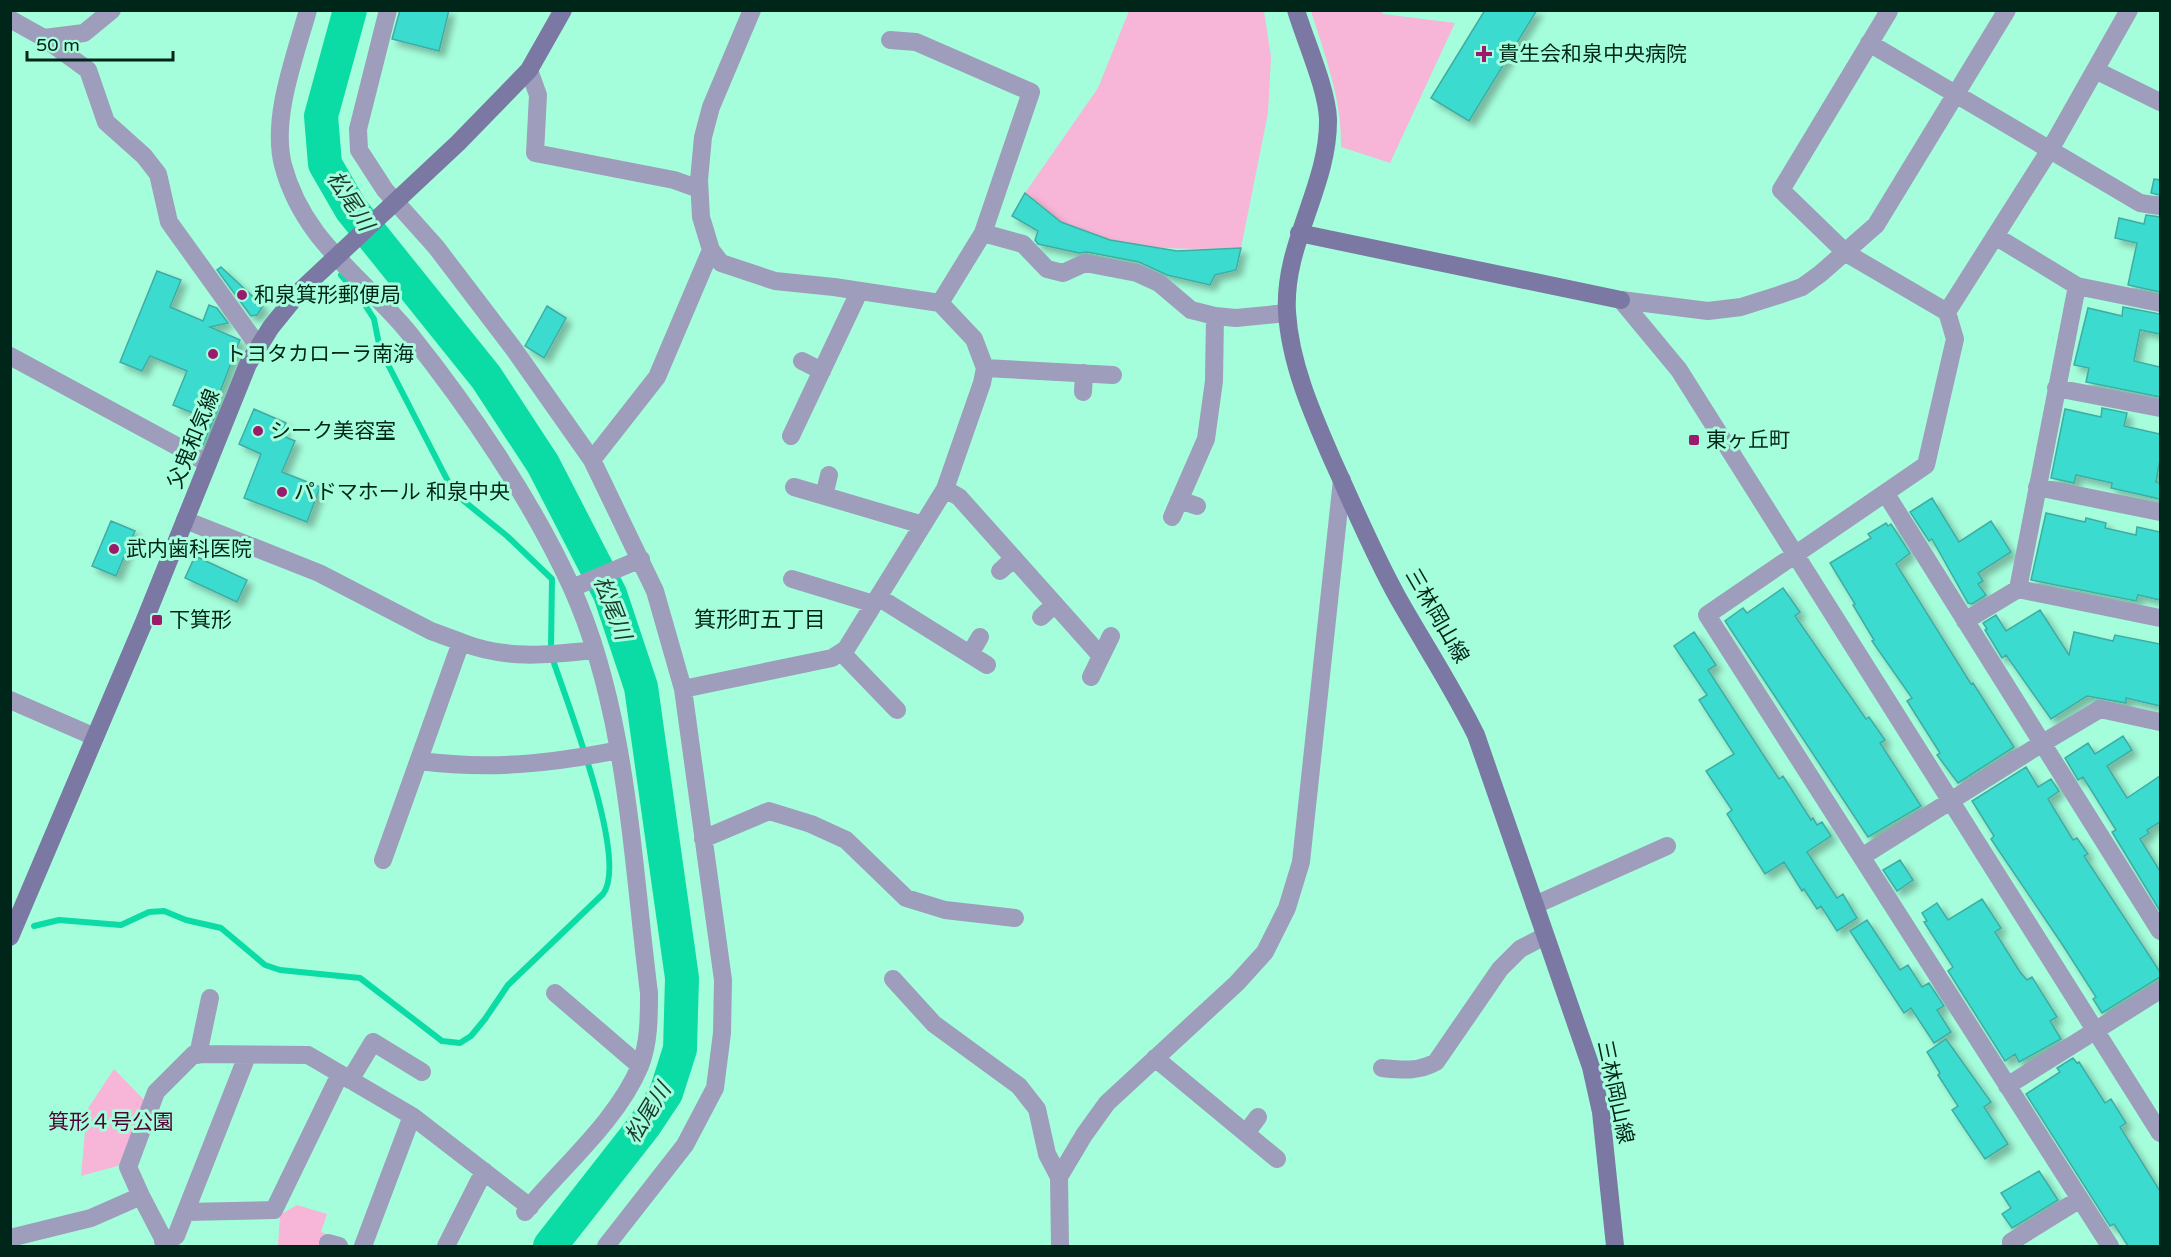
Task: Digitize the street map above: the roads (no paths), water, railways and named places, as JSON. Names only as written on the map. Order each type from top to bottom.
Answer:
[{"type":"main road","name":"父鬼和気線","points":[[10,937],[248,364],[271,327],[301,290],[458,143],[529,70],[563,10]]},
{"type":"main road","name":"三林岡山線","points":[[1296,10],[1328,117],[1321,176],[1299,232],[1287,289],[1287,313],[1296,368],[1318,427],[1398,597],[1454,690],[1476,735],[1591,1067],[1600,1112],[1615,1246]]},
{"type":"main road","points":[[1299,232],[1621,300]]},
{"type":"street","points":[[45,38],[84,33],[112,10]]},
{"type":"street","points":[[247,1056],[176,1236],[165,1244],[128,1167],[156,1092],[194,1054],[308,1055],[412,1116],[484,1171],[528,1210],[618,1104],[640,1066],[649,1031],[649,993],[619,750],[595,650],[574,587],[540,523],[477,427],[409,333],[299,210],[283,164],[279,127],[308,10]]},
{"type":"street","points":[[388,10],[358,129],[359,150],[392,204],[435,247],[513,348],[592,460],[638,560],[656,591],[683,689],[723,980],[722,1033],[715,1088],[685,1144],[606,1246]]},
{"type":"street","points":[[683,689],[832,658],[842,653],[945,489],[982,383],[985,368],[974,339],[940,303],[834,287],[775,281],[721,263],[711,250],[701,217],[699,189],[703,137],[711,107],[752,10]]},
{"type":"street","points":[[1621,300],[1708,311],[1742,307],[1802,287],[1846,253],[1876,225],[2007,10]]},
{"type":"street","points":[[1947,312],[2051,148],[2129,10]]},
{"type":"street","points":[[1889,11],[1781,190],[1846,253],[1947,312],[1955,339],[1926,465],[1707,615],[2110,1246]]},
{"type":"street","points":[[10,19],[45,38],[88,70],[106,122],[144,156],[158,174],[169,222],[259,347]]},
{"type":"street","points":[[890,40],[916,42],[1031,93],[983,233],[940,303]]},
{"type":"street","points":[[1869,43],[2140,202],[2160,206]]},
{"type":"street","points":[[529,70],[538,95],[536,153],[674,180],[699,189]]},
{"type":"street","points":[[2096,70],[2160,102]]},
{"type":"street","points":[[983,233],[1023,244],[1047,269],[1063,273],[1085,263],[1137,273],[1159,283],[1191,310],[1236,318],[1287,313]]},
{"type":"street","points":[[1995,236],[2077,286],[2160,303]]},
{"type":"street","points":[[592,460],[657,377],[711,250]]},
{"type":"street","points":[[2018,589],[2077,286]]},
{"type":"street","points":[[791,436],[859,292]]},
{"type":"street","points":[[1621,300],[1679,370],[2160,1133]]},
{"type":"street","points":[[1172,517],[1206,438],[1218,420],[1214,381],[1215,316]]},
{"type":"street","points":[[10,356],[208,463]]},
{"type":"street","points":[[802,361],[822,371]]},
{"type":"street","points":[[985,368],[1113,375]]},
{"type":"street","points":[[1083,392],[1084,373]]},
{"type":"street","points":[[2056,388],[2160,408]]},
{"type":"street","points":[[824,496],[829,475]]},
{"type":"street","points":[[1059,1178],[1107,1102],[1237,983],[1265,952],[1287,908],[1301,862],[1342,480]]},
{"type":"street","points":[[794,487],[923,525]]},
{"type":"street","points":[[2037,487],[2160,512]]},
{"type":"street","points":[[945,489],[959,497],[1101,656]]},
{"type":"street","points":[[1886,494],[2040,744],[2160,932]]},
{"type":"street","points":[[1179,500],[1197,506]]},
{"type":"street","points":[[185,520],[319,573],[431,631],[477,648],[533,657],[595,650]]},
{"type":"street","points":[[1000,571],[1014,558]]},
{"type":"street","points":[[574,587],[638,560]]},
{"type":"street","points":[[792,579],[876,601],[987,665]]},
{"type":"street","points":[[1965,621],[2018,589],[2160,618]]},
{"type":"street","points":[[1041,617],[1055,604]]},
{"type":"street","points":[[1091,676],[1111,636]]},
{"type":"street","points":[[970,654],[980,638]]},
{"type":"street","points":[[382,860],[420,761],[435,708],[461,642]]},
{"type":"street","points":[[842,653],[897,710]]},
{"type":"street","points":[[10,700],[95,737]]},
{"type":"street","points":[[1863,856],[2040,744],[2100,709],[2160,722]]},
{"type":"street","points":[[420,761],[469,767],[535,764],[619,750]]},
{"type":"street","points":[[703,839],[769,811],[811,824],[846,840],[906,898],[945,910],[1014,918]]},
{"type":"street","points":[[1535,905],[1667,846]]},
{"type":"street","points":[[1382,1068],[1425,1069],[1436,1062],[1500,969],[1520,949],[1545,936]]},
{"type":"street","points":[[893,979],[934,1024],[1019,1086],[1038,1109],[1047,1154],[1059,1178],[1060,1246]]},
{"type":"street","points":[[2007,1086],[2160,990]]},
{"type":"street","points":[[555,993],[640,1066]]},
{"type":"street","points":[[198,1055],[210,998]]},
{"type":"street","points":[[186,1212],[273,1210],[345,1077],[373,1042],[422,1072]]},
{"type":"street","points":[[1155,1058],[1277,1159]]},
{"type":"street","points":[[363,1246],[412,1116]]},
{"type":"street","points":[[1246,1133],[1258,1118]]},
{"type":"street","points":[[446,1246],[484,1171]]},
{"type":"street","points":[[10,1238],[91,1218],[141,1196]]},
{"type":"street","points":[[2011,1246],[2011,1242],[2080,1199]]},
{"type":"waterway","name":"松尾川","points":[[350,10],[321,116],[325,164],[351,209],[486,377],[543,464],[610,594],[641,687],[682,978],[680,1049],[666,1093],[644,1126],[550,1246]]},
{"type":"waterway","points":[[341,275],[362,300],[374,319],[380,349],[454,493],[507,536],[552,579],[551,647]]},
{"type":"waterway","points":[[34,926],[59,920],[121,925],[149,912],[164,911],[186,920],[221,928],[265,965],[280,970],[360,978],[442,1041],[460,1043],[471,1036],[508,985],[603,894],[609,876],[603,817],[594,782],[554,663]]},
{"type":"place","name":"貴生会和泉中央病院","points":[[1484,54]]},
{"type":"place","name":"和泉箕形郵便局","points":[[242,295]]},
{"type":"place","name":"トヨタカローラ南海","points":[[213,354]]},
{"type":"place","name":"シーク美容室","points":[[258,431]]},
{"type":"place","name":"東ヶ丘町","points":[[1694,440]]},
{"type":"place","name":"パドマホール 和泉中央","points":[[282,492]]},
{"type":"place","name":"武内歯科医院","points":[[114,549]]},
{"type":"place","name":"下箕形","points":[[157,620]]},
{"type":"district","name":"箕形町五丁目","points":[[760,620]]},
{"type":"park label","name":"箕形４号公園","points":[[111,1122]]}]
